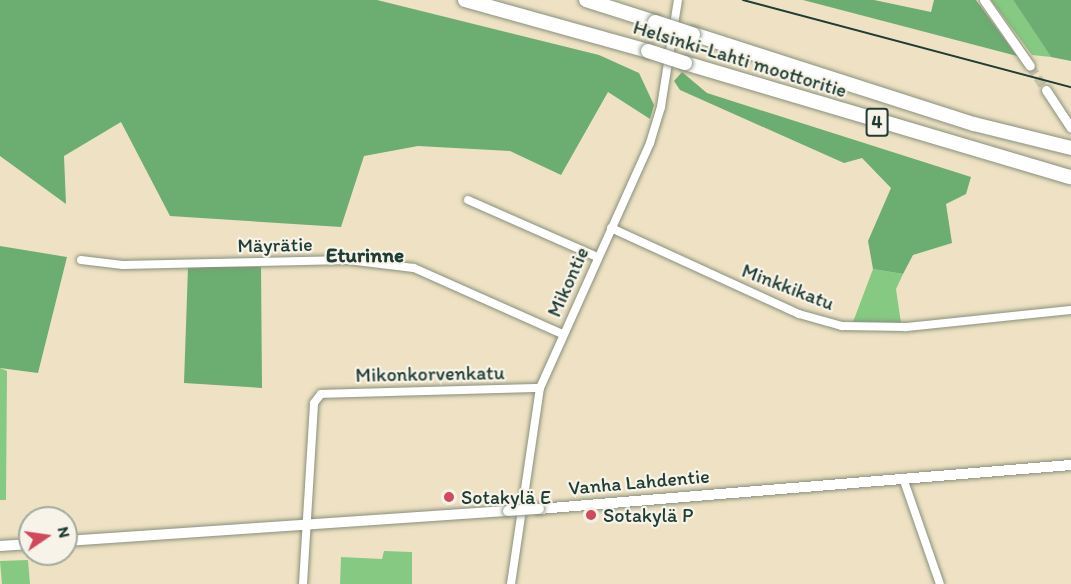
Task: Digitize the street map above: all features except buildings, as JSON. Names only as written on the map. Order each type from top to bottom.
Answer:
[{"type":"highway","name":"Helsinki-Lahti moottoritie","points":[[465,0],[648,51],[1071,177]]},
{"type":"highway","name":"Helsinki-Lahti moottoritie","points":[[586,0],[1071,147]]},
{"type":"main road","name":"Vanha Lahdentie","points":[[78,540],[539,509],[1071,465]]},
{"type":"main road","points":[[0,546],[18,545]]},
{"type":"street","name":"Mikontie","points":[[511,584],[540,388],[611,228],[661,107],[678,0]]},
{"type":"street","points":[[984,0],[1030,66]]},
{"type":"street","points":[[1047,90],[1071,128]]},
{"type":"street","points":[[468,200],[597,257]]},
{"type":"street","name":"Minkkikatu","points":[[611,228],[800,314],[842,326],[906,327],[1071,310]]},
{"type":"street","name":"Mäyrätie","points":[[81,260],[123,265],[348,261],[414,268],[562,334]]},
{"type":"street","name":"Mikonkorvenkatu","points":[[307,524],[314,403],[321,394],[540,388]]},
{"type":"street","points":[[903,478],[940,584]]},
{"type":"street","points":[[303,584],[307,524]]},
{"type":"green space","points":[[0,0],[377,0],[599,55],[639,73],[654,105],[650,119],[608,92],[561,175],[510,151],[418,146],[364,156],[341,227],[170,216],[121,122],[64,156],[66,204],[0,156]]},
{"type":"green space","points":[[803,0],[874,0],[931,12],[934,0],[976,0],[1017,56]]},
{"type":"green space","points":[[991,0],[1013,0],[1051,57],[1032,55]]},
{"type":"green space","points":[[1013,0],[1071,0],[1071,61],[1051,57]]},
{"type":"green space","points":[[682,72],[707,93],[971,177],[966,194],[946,204],[952,243],[913,255],[903,274],[873,269],[868,241],[891,188],[862,158],[844,163],[680,90],[674,81]]},
{"type":"green space","points":[[0,246],[67,257],[38,373],[0,368]]},
{"type":"green space","points":[[188,267],[261,267],[262,388],[184,383]]},
{"type":"green space","points":[[873,269],[903,274],[896,289],[901,323],[853,322]]},
{"type":"green space","points":[[0,368],[7,371],[6,500],[0,500]]},
{"type":"green space","points":[[384,551],[412,552],[412,584],[340,584],[341,557],[382,559]]},
{"type":"green space","points":[[18,560],[18,566],[28,566],[30,584],[2,584],[0,561]]},
{"type":"tunnel","points":[[1030,66],[1046,90]]},
{"type":"railway","points":[[743,0],[1071,87]]},
{"type":"place","name":"Sotakylä E","points":[[449,497]]},
{"type":"place","name":"Sotakylä P","points":[[591,515]]},
{"type":"district","name":"Eturinne","points":[[365,255]]}]
